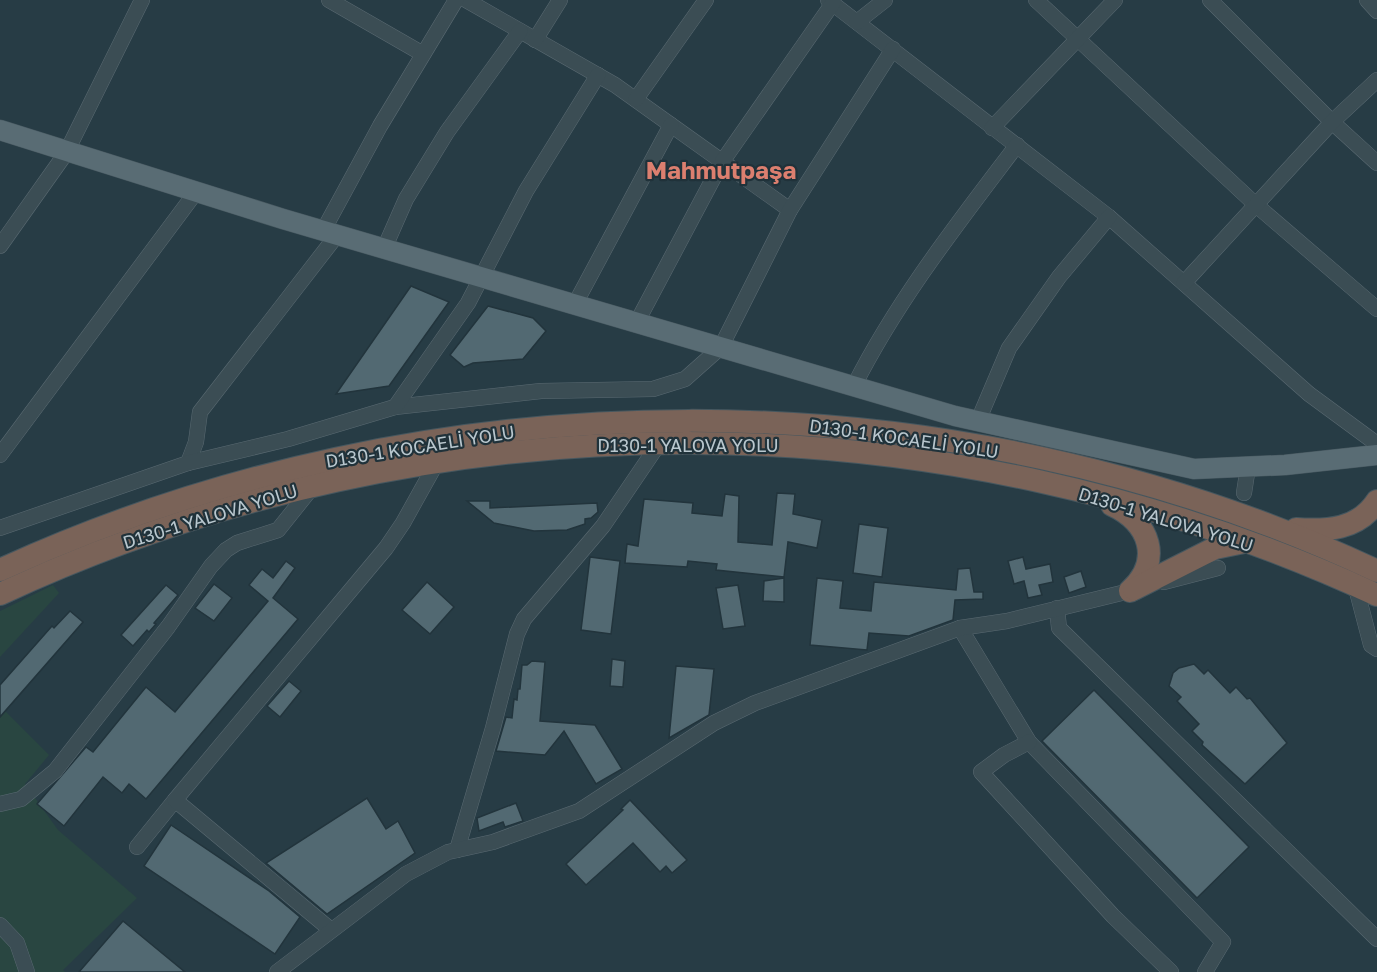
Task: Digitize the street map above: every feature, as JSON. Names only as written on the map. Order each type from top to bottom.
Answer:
[{"type":"highway","name":"D130-1 KOCAELİ YOLU","points":[[0,570],[144,510],[224,485],[325,461],[502,430],[672,421],[806,424],[943,440],[1011,452],[1126,480],[1275,527],[1377,571]]},
{"type":"highway","name":"D130-1 YALOVA YOLU","points":[[0,594],[96,553],[169,526],[229,507],[314,485],[436,462],[535,448],[660,442],[790,446],[888,454],[1001,474],[1149,510],[1244,542],[1377,595]]},
{"type":"highway","points":[[1086,494],[1118,508],[1131,518],[1148,541],[1150,555],[1145,575],[1130,591]]},
{"type":"highway","points":[[1275,527],[1327,531],[1352,524],[1372,509],[1377,501]]},
{"type":"highway","points":[[1130,591],[1215,548],[1244,542]]},
{"type":"main road","points":[[0,130],[66,153],[330,233],[978,421],[1194,469],[1248,467],[1377,454]]},
{"type":"street","points":[[0,246],[66,153],[142,0]]},
{"type":"street","points":[[329,0],[423,54]]},
{"type":"street","points":[[188,463],[196,442],[200,412],[330,233],[423,54],[456,0]]},
{"type":"street","points":[[466,0],[636,99],[790,210]]},
{"type":"street","points":[[535,40],[560,0]]},
{"type":"street","points":[[636,99],[706,0]]},
{"type":"street","points":[[857,22],[885,0]]},
{"type":"street","points":[[1036,0],[1256,205],[1377,309]]},
{"type":"street","points":[[992,128],[1115,0]]},
{"type":"street","points":[[1210,0],[1332,122],[1377,163]]},
{"type":"street","points":[[1367,0],[1377,11]]},
{"type":"street","points":[[638,322],[722,162],[830,2],[1109,217],[1309,394],[1377,444]]},
{"type":"street","points":[[384,249],[406,199],[447,132],[520,31]]},
{"type":"street","points":[[0,528],[188,463],[288,440],[395,407],[540,391],[652,389],[685,380],[721,347],[790,210],[893,50]]},
{"type":"street","points":[[395,407],[468,303],[526,191],[598,75]]},
{"type":"street","points":[[1184,283],[1332,122],[1377,80]]},
{"type":"street","points":[[575,304],[671,125]]},
{"type":"street","points":[[854,386],[876,343],[934,254],[1017,146]]},
{"type":"street","points":[[0,454],[196,192]]},
{"type":"street","points":[[978,421],[1009,348],[1059,276],[1109,217]]},
{"type":"street","points":[[458,850],[517,634],[524,619],[603,526],[660,442]]},
{"type":"street","points":[[137,847],[386,548],[403,523],[436,462]]},
{"type":"street","points":[[1244,493],[1248,467]]},
{"type":"street","points":[[0,804],[21,799],[55,771],[168,627],[211,566],[226,550],[237,543],[278,530],[314,485]]},
{"type":"street","points":[[277,972],[406,874],[458,850],[532,830],[579,812],[681,747],[714,723],[755,703],[960,628],[1007,621],[1218,568]]},
{"type":"street","points":[[1354,584],[1371,645],[1377,649]]},
{"type":"street","points":[[1057,608],[1059,628],[1377,939]]},
{"type":"street","points":[[960,628],[1029,742],[1223,942],[1204,972]]},
{"type":"street","points":[[1029,742],[1004,755],[981,772],[1113,916],[1170,972]]},
{"type":"street","points":[[175,800],[331,930]]},
{"type":"street","points":[[0,925],[16,944],[27,972]]},
{"type":"green space","points":[[53,585],[59,593],[0,657],[0,611]]},
{"type":"green space","points":[[0,706],[49,755],[25,784],[58,830],[137,898],[63,970],[65,972],[0,972]]},
{"type":"building","points":[[411,286],[449,302],[389,386],[336,394]]},
{"type":"building","points":[[488,306],[533,318],[546,331],[523,359],[473,363],[464,367],[450,355]]},
{"type":"building","points":[[777,493],[795,494],[793,514],[822,520],[817,548],[788,542],[784,577],[716,570],[717,564],[688,561],[687,567],[625,563],[627,544],[638,546],[644,499],[693,503],[692,513],[722,516],[725,494],[739,496],[738,542],[772,545]]},
{"type":"building","points":[[467,501],[490,501],[490,508],[597,503],[598,512],[591,518],[585,519],[585,524],[567,530],[534,531],[494,523]]},
{"type":"building","points":[[859,524],[888,528],[882,577],[853,573]]},
{"type":"building","points":[[590,557],[620,561],[611,634],[581,630]]},
{"type":"building","points":[[1023,557],[1026,569],[1050,564],[1053,582],[1039,585],[1042,595],[1028,598],[1024,581],[1014,584],[1008,561]]},
{"type":"building","points":[[286,561],[295,568],[273,598],[298,619],[146,799],[129,784],[122,793],[103,777],[64,826],[37,804],[86,747],[93,752],[146,687],[175,712],[268,601],[249,585],[262,569],[273,578]]},
{"type":"building","points":[[970,568],[974,592],[983,592],[983,599],[955,600],[953,620],[909,636],[869,633],[867,650],[810,645],[817,578],[843,581],[840,608],[871,611],[874,582],[956,590],[958,569]]},
{"type":"building","points":[[1081,571],[1086,587],[1069,593],[1064,577]]},
{"type":"building","points":[[784,578],[784,602],[763,601],[764,581]]},
{"type":"building","points":[[427,582],[454,607],[430,634],[402,610]]},
{"type":"building","points":[[214,584],[232,598],[214,621],[195,608]]},
{"type":"building","points":[[166,585],[178,595],[149,632],[147,630],[133,646],[121,635]]},
{"type":"building","points":[[738,585],[745,626],[723,629],[716,588]]},
{"type":"building","points":[[70,611],[83,622],[0,717],[0,685],[52,626],[54,628]]},
{"type":"building","points":[[612,659],[625,661],[623,687],[610,686]]},
{"type":"building","points":[[532,661],[545,662],[540,721],[595,725],[622,769],[596,784],[564,731],[545,755],[496,751],[506,717],[512,718],[514,699],[517,700],[518,689],[520,689],[522,665],[527,665]]},
{"type":"building","points":[[1194,664],[1204,674],[1208,670],[1230,693],[1236,687],[1247,699],[1250,698],[1287,743],[1245,784],[1202,745],[1203,742],[1192,731],[1199,724],[1177,701],[1181,697],[1169,686],[1173,673],[1179,668]]},
{"type":"building","points":[[676,666],[714,669],[709,715],[669,738]]},
{"type":"building","points":[[289,681],[301,691],[280,717],[267,706]]},
{"type":"building","points":[[1094,690],[1249,847],[1197,898],[1042,741]]},
{"type":"building","points":[[367,798],[386,829],[398,821],[415,853],[327,914],[266,863]]},
{"type":"building","points":[[630,800],[687,860],[672,873],[666,866],[660,872],[633,843],[586,885],[566,864],[623,810],[621,809]]},
{"type":"building","points":[[516,803],[523,821],[505,827],[503,822],[479,831],[477,818]]},
{"type":"building","points":[[171,825],[269,891],[300,917],[275,954],[144,866]]},
{"type":"building","points":[[123,921],[185,972],[79,972]]},
{"type":"district","name":"Mahmutpaşa","points":[[721,169]]}]
